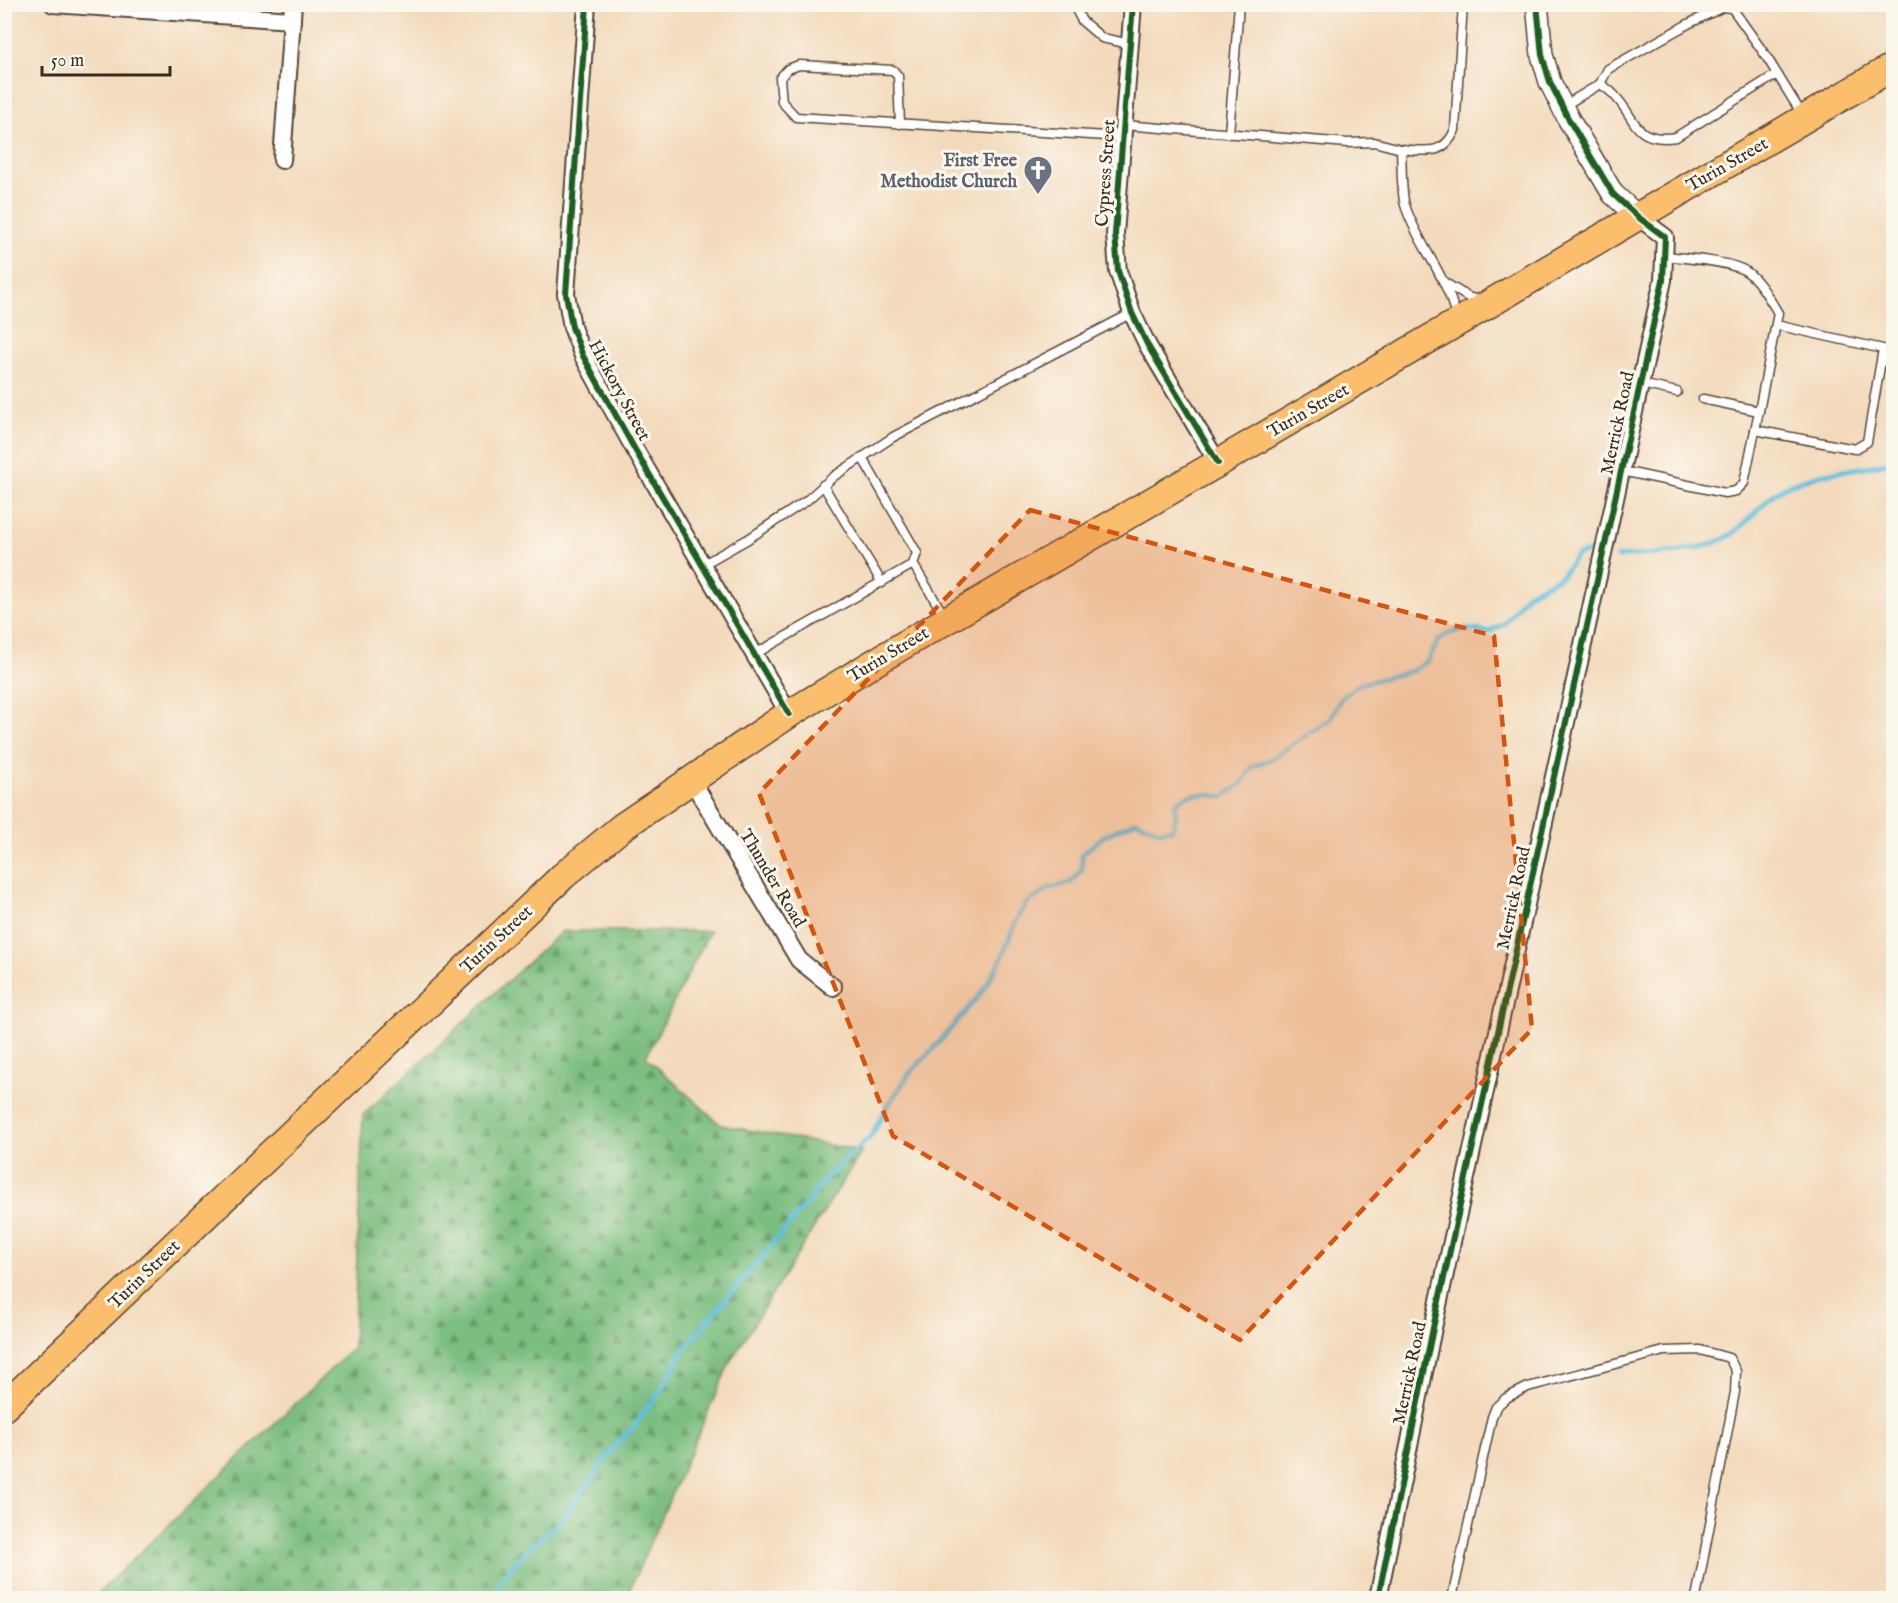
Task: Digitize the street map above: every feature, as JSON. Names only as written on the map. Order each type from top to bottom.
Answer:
[{"type":"main road","name":"Turin Street","points":[[4,1407],[563,876],[622,827],[789,714],[1893,66]]},
{"type":"street","points":[[53,4],[293,12],[282,160]]},
{"type":"street","name":"Hickory Street","points":[[587,4],[566,294],[572,327],[583,357],[789,714]]},
{"type":"street","name":"Cypress Street","points":[[1133,4],[1115,234],[1118,271],[1132,313],[1148,346],[1218,463]]},
{"type":"street","points":[[1538,4],[1542,55],[1550,82],[1613,194],[1638,216]]},
{"type":"street","name":"Merrick Road","points":[[1378,1599],[1433,1328],[1663,280],[1665,237],[1638,216]]},
{"type":"street","name":"Thunder Road","points":[[691,779],[799,960],[833,987]]},
{"type":"lane","points":[[1073,4],[1082,21],[1102,38],[1130,44]]},
{"type":"lane","points":[[1229,134],[1239,4]]},
{"type":"lane","points":[[900,124],[898,76],[893,70],[799,65],[788,69],[780,78],[782,102],[796,117],[900,124],[1229,134],[1348,143],[1374,142],[1401,150],[1425,151],[1442,148],[1450,142],[1455,130],[1463,4]]},
{"type":"lane","points":[[1562,107],[1600,84],[1608,69],[1723,7],[1732,8],[1804,118]]},
{"type":"lane","points":[[1600,84],[1616,96],[1634,126],[1660,140],[1676,138],[1777,74]]},
{"type":"lane","points":[[1401,150],[1404,202],[1415,229],[1445,283],[1457,323]]},
{"type":"lane","points":[[1622,471],[1725,492],[1736,491],[1744,483],[1776,325],[1778,313],[1749,273],[1742,268],[1664,256]]},
{"type":"lane","points":[[1445,283],[1468,297],[1491,303]]},
{"type":"lane","points":[[702,565],[806,501],[823,485],[893,437],[1132,313]]},
{"type":"lane","points":[[1755,430],[1855,449],[1867,442],[1883,349],[1776,325]]},
{"type":"lane","points":[[1641,384],[1677,392]]},
{"type":"lane","points":[[1703,399],[1759,411]]},
{"type":"lane","points":[[754,654],[913,564],[917,553],[862,457]]},
{"type":"lane","points":[[823,485],[882,583]]},
{"type":"lane","points":[[913,564],[947,620]]},
{"type":"lane","points":[[1452,1599],[1496,1407],[1506,1398],[1528,1387],[1664,1351],[1700,1350],[1728,1358],[1736,1371],[1735,1392],[1696,1599]]},
{"type":"highlighted area","points":[[1030,510],[1494,636],[1532,1029],[1240,1340],[893,1136],[759,793]]},
{"type":"green space","points":[[562,931],[710,931],[646,1057],[721,1125],[862,1151],[730,1362],[626,1598],[93,1598],[353,1348],[363,1115]]},
{"type":"waterway","points":[[1617,557],[1676,552],[1707,545],[1732,534],[1773,495],[1787,486],[1814,477],[1894,461]]},
{"type":"waterway","points":[[491,1598],[511,1567],[531,1546],[562,1520],[615,1446],[633,1428],[664,1385],[684,1349],[804,1207],[824,1180],[872,1135],[885,1110],[909,1074],[983,991],[1001,960],[1016,921],[1026,904],[1050,888],[1070,883],[1082,870],[1082,854],[1104,836],[1136,821],[1159,831],[1172,829],[1176,819],[1175,804],[1180,800],[1198,794],[1223,797],[1241,784],[1252,767],[1271,759],[1330,719],[1342,697],[1360,684],[1412,671],[1428,661],[1438,641],[1449,633],[1465,629],[1489,632],[1504,624],[1526,595],[1561,576],[1577,555],[1589,552]]},
{"type":"cycle path","points":[[587,4],[566,294],[572,327],[583,356],[634,448],[789,714]]},
{"type":"cycle path","points":[[1133,4],[1115,234],[1118,271],[1132,313],[1148,346],[1218,463]]},
{"type":"cycle path","points":[[1378,1598],[1433,1328],[1663,280],[1665,237],[1613,194],[1569,120],[1550,82],[1542,55],[1537,4]]},
{"type":"place","name":"First Free Methodist Church","points":[[1038,196]]}]
